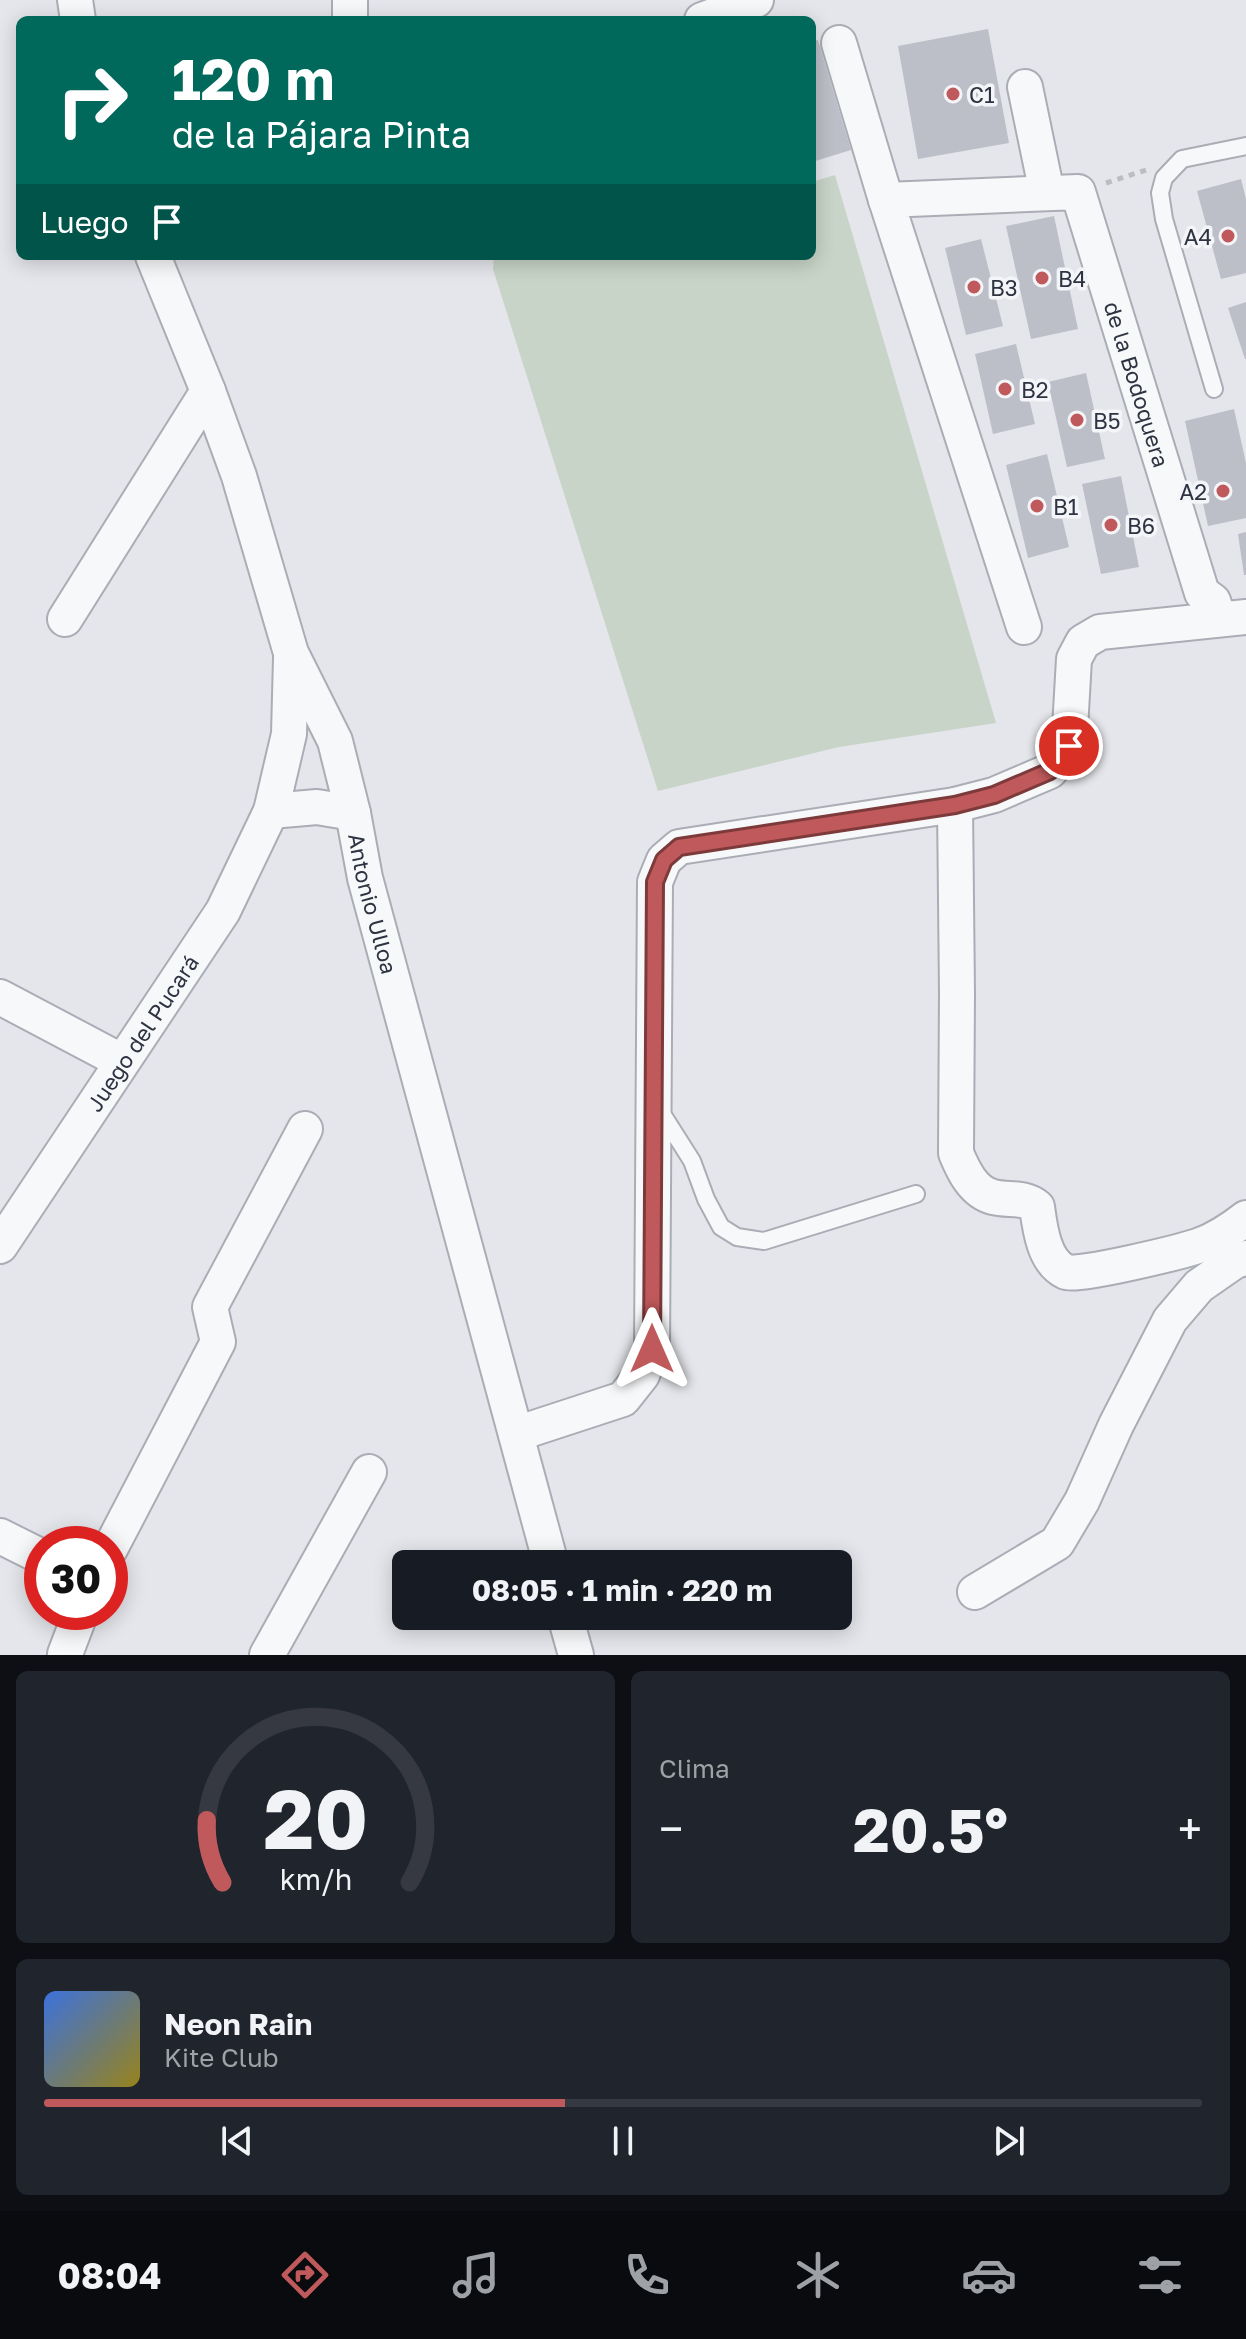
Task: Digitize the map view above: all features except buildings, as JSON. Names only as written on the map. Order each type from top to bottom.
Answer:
[{"type":"street","points":[[713,16],[756,0]]},
{"type":"street","points":[[839,43],[886,200],[1024,627]]},
{"type":"street","name":"de la Bodoquera","points":[[1025,87],[1202,593],[1232,618]]},
{"type":"street","points":[[886,200],[1062,192]]},
{"type":"street","name":"Antonio Ulloa","points":[[155,260],[239,476],[291,653],[335,741],[365,878],[547,1550]]},
{"type":"street","points":[[65,619],[208,391]]},
{"type":"street","points":[[516,1434],[623,1399],[642,1375],[652,1349],[655,882],[664,860],[679,847],[955,805],[994,795],[1050,771],[1069,746],[1074,659],[1083,642],[1100,632],[1232,618]]},
{"type":"street","name":"Juego del Pucará","points":[[0,1246],[223,911],[271,811],[289,734],[291,653]]},
{"type":"street","points":[[955,805],[956,1153],[965,1174],[977,1188],[991,1197],[1030,1201],[1037,1207],[1052,1262],[1068,1273],[1199,1246],[1246,1218]]},
{"type":"street","points":[[271,811],[317,807],[353,813]]},
{"type":"street","points":[[0,997],[121,1061]]},
{"type":"street","points":[[122,1526],[218,1342],[210,1307],[305,1129]]},
{"type":"street","points":[[975,1592],[1057,1543],[1082,1501],[1116,1425],[1170,1320],[1199,1286],[1235,1261],[1246,1258]]},
{"type":"street","points":[[267,1655],[369,1472]]},
{"type":"street","points":[[0,1536],[24,1548]]},
{"type":"street","points":[[65,1654],[74,1630]]},
{"type":"street","points":[[569,1630],[576,1655]]},
{"type":"lane","points":[[1214,389],[1164,219],[1160,193],[1164,178],[1182,159],[1246,146]]},
{"type":"lane","points":[[654,1101],[692,1161],[706,1199],[721,1227],[737,1237],[764,1241],[916,1194]]},
{"type":"path","points":[[1062,192],[1182,159]]},
{"type":"green space","points":[[835,175],[996,723],[839,747],[658,791],[493,269],[494,260],[816,260],[816,181]]},
{"type":"place","name":"C1","points":[[953,94]]},
{"type":"place","name":"A4","points":[[1228,236]]},
{"type":"place","name":"B4","points":[[1042,278]]},
{"type":"place","name":"B3","points":[[974,287]]},
{"type":"place","name":"B2","points":[[1005,389]]},
{"type":"place","name":"B5","points":[[1077,420]]},
{"type":"place","name":"A2","points":[[1223,491]]},
{"type":"place","name":"B1","points":[[1037,506]]},
{"type":"place","name":"B6","points":[[1111,525]]},
{"type":"route","points":[[652,1349],[655,882],[664,860],[679,847],[955,805],[994,795],[1050,771],[1069,746]]}]
